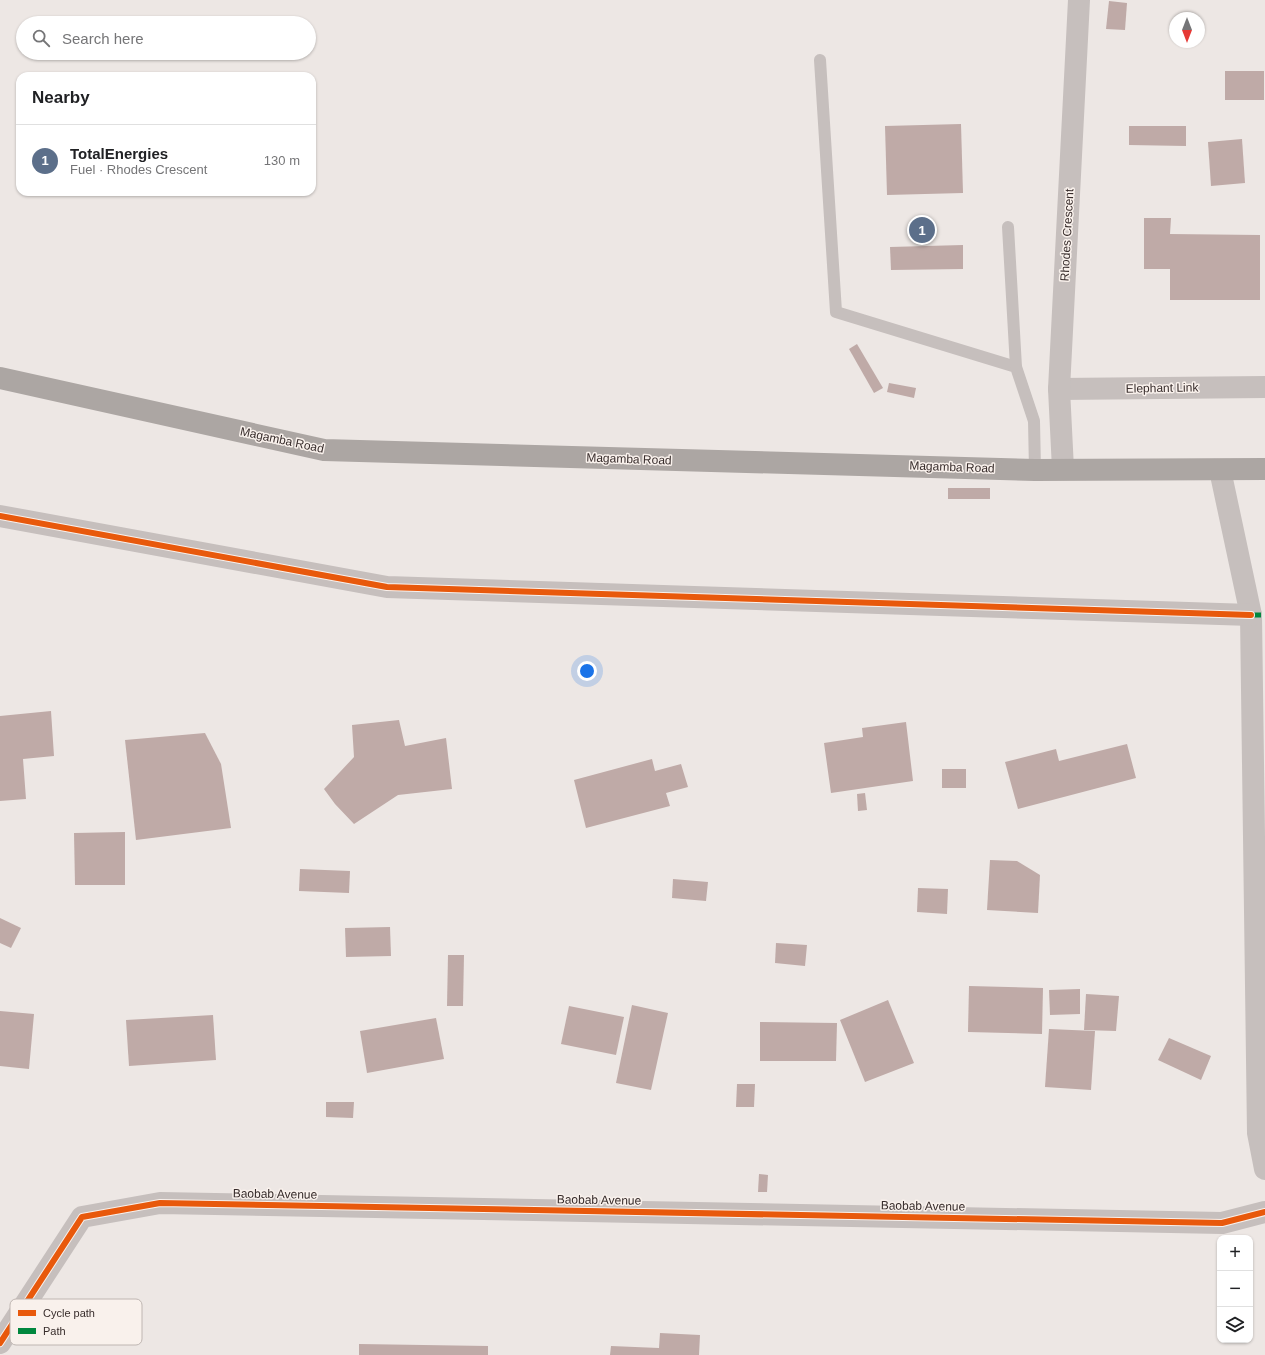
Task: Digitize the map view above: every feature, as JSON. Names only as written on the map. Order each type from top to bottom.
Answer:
[{"type":"highway","name":"Magamba Road","points":[[0,378],[324,450],[1035,470],[1265,469]]},
{"type":"street","name":"Rhodes Crescent","points":[[1063,469],[1059,389],[1079,0]]},
{"type":"street","name":"Elephant Link","points":[[1059,389],[1265,386]]},
{"type":"street","points":[[1220,470],[1250,615],[1258,1133],[1265,1169]]},
{"type":"street","points":[[0,516],[387,587],[1250,615]]},
{"type":"street","name":"Baobab Avenue","points":[[29,1299],[82,1217],[160,1203],[1222,1223],[1265,1212]]},
{"type":"street","name":"Baobab Avenue","points":[[0,1343],[10,1328]]},
{"type":"lane","points":[[820,60],[836,312],[1016,367]]},
{"type":"lane","points":[[1008,227],[1016,367],[1034,421],[1035,470]]},
{"type":"building","points":[[1109,1],[1127,3],[1125,30],[1106,29]]},
{"type":"building","points":[[1225,71],[1264,71],[1264,100],[1225,100]]},
{"type":"building","points":[[961,124],[963,193],[887,195],[885,126]]},
{"type":"building","points":[[1129,126],[1186,126],[1186,146],[1129,145]]},
{"type":"building","points":[[1242,139],[1245,183],[1211,186],[1208,142]]},
{"type":"building","points":[[1144,218],[1171,218],[1170,234],[1260,235],[1260,300],[1170,300],[1170,269],[1144,269]]},
{"type":"building","points":[[963,245],[963,269],[891,270],[890,247]]},
{"type":"building","points":[[857,344],[883,388],[874,393],[849,349]]},
{"type":"building","points":[[889,383],[916,388],[914,398],[887,392]]},
{"type":"building","points":[[948,488],[990,488],[990,499],[948,499]]},
{"type":"building","points":[[51,711],[54,756],[23,759],[26,799],[0,801],[0,716]]},
{"type":"building","points":[[399,720],[405,746],[446,738],[452,789],[398,795],[354,824],[335,804],[324,789],[354,757],[352,725]]},
{"type":"building","points":[[906,722],[913,781],[831,793],[824,743],[863,737],[862,728]]},
{"type":"building","points":[[205,733],[221,764],[231,828],[136,840],[125,740]]},
{"type":"building","points":[[1127,744],[1136,778],[1018,809],[1005,762],[1056,749],[1059,761]]},
{"type":"building","points":[[652,759],[655,771],[681,764],[688,787],[666,793],[670,806],[586,828],[574,780]]},
{"type":"building","points":[[942,769],[966,769],[966,788],[942,788]]},
{"type":"building","points":[[865,793],[867,810],[858,811],[857,794]]},
{"type":"building","points":[[125,832],[125,885],[75,885],[74,833]]},
{"type":"building","points":[[990,860],[1017,861],[1040,875],[1038,913],[987,910]]},
{"type":"building","points":[[300,869],[350,871],[349,893],[299,891]]},
{"type":"building","points":[[673,879],[708,882],[706,901],[672,898]]},
{"type":"building","points":[[918,888],[948,889],[947,914],[917,912]]},
{"type":"building","points":[[0,918],[21,928],[11,948],[0,943]]},
{"type":"building","points":[[390,927],[391,956],[346,957],[345,928]]},
{"type":"building","points":[[776,943],[807,945],[805,966],[775,963]]},
{"type":"building","points":[[448,955],[464,955],[463,1006],[447,1006]]},
{"type":"building","points":[[969,986],[1043,988],[1042,1034],[968,1032]]},
{"type":"building","points":[[1080,989],[1080,1014],[1050,1015],[1049,990]]},
{"type":"building","points":[[1086,994],[1119,996],[1116,1031],[1084,1030]]},
{"type":"building","points":[[888,1000],[914,1063],[865,1082],[840,1020]]},
{"type":"building","points":[[632,1005],[668,1013],[651,1090],[616,1083]]},
{"type":"building","points":[[569,1006],[624,1017],[616,1055],[561,1044]]},
{"type":"building","points":[[0,1011],[34,1014],[29,1069],[0,1066]]},
{"type":"building","points":[[213,1015],[216,1060],[129,1066],[126,1020]]},
{"type":"building","points":[[436,1018],[444,1059],[367,1073],[360,1031]]},
{"type":"building","points":[[760,1022],[837,1023],[836,1061],[760,1061]]},
{"type":"building","points":[[1049,1029],[1095,1031],[1091,1090],[1045,1087]]},
{"type":"building","points":[[1169,1038],[1211,1056],[1201,1080],[1158,1060]]},
{"type":"building","points":[[737,1084],[755,1084],[754,1107],[736,1107]]},
{"type":"building","points":[[326,1102],[354,1102],[353,1118],[326,1117]]},
{"type":"building","points":[[759,1174],[768,1175],[767,1192],[758,1192]]},
{"type":"building","points":[[660,1333],[700,1335],[699,1355],[610,1355],[611,1346],[659,1348]]},
{"type":"building","points":[[359,1344],[488,1346],[488,1355],[359,1355]]},
{"type":"marked path","points":[[1251,615],[1265,615]]},
{"type":"cycle path","points":[[0,516],[387,587],[1251,615]]},
{"type":"cycle path","points":[[29,1299],[82,1217],[160,1203],[1222,1223],[1265,1212]]},
{"type":"cycle path","points":[[0,1343],[10,1328]]},
{"type":"place","name":"TotalEnergies","points":[[922,230]]}]
